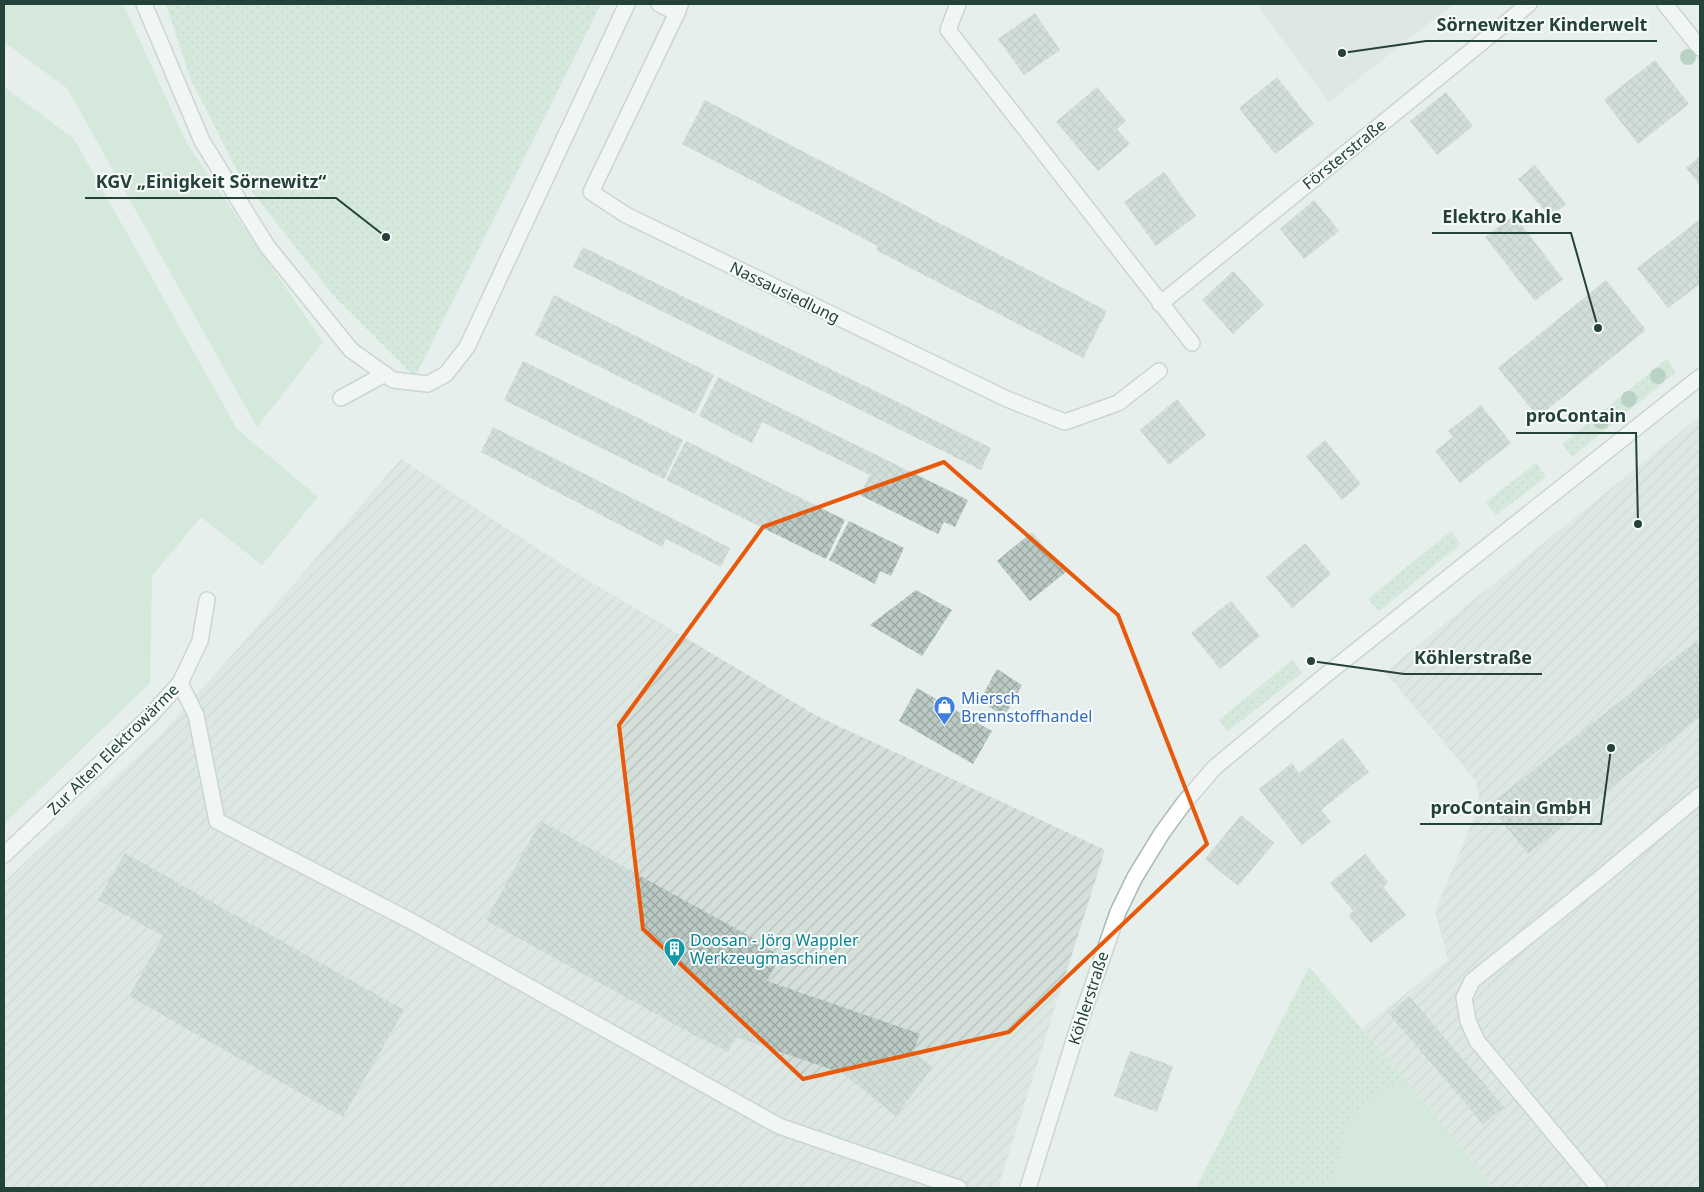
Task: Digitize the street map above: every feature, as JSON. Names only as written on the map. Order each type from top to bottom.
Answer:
[{"type":"street","points":[[144,4],[202,141],[267,246],[351,350],[393,380],[428,384],[446,374],[467,347],[627,4]]},
{"type":"street","name":"Nassausiedlung","points":[[659,4],[679,8],[591,192],[626,216],[1006,399],[1065,422],[1118,403],[1159,370]]},
{"type":"street","points":[[958,4],[948,30],[1160,304],[1192,342]]},
{"type":"street","name":"Försterstraße","points":[[1160,304],[1529,4]]},
{"type":"street","points":[[1665,4],[1700,48]]},
{"type":"street","points":[[341,398],[385,374]]},
{"type":"street","name":"Köhlerstraße","points":[[1028,1188],[1083,1012],[1118,912],[1135,877],[1162,833],[1184,803],[1214,768],[1322,678],[1700,377]]},
{"type":"street","name":"Zur Alten Elektrowärme","points":[[4,855],[150,716],[180,683],[200,641],[207,600]]},
{"type":"street","points":[[180,683],[196,715],[216,821],[411,921],[779,1126],[959,1188]]},
{"type":"street","points":[[1600,1188],[1477,1041],[1468,1021],[1464,998],[1472,981],[1700,795]]},
{"type":"highlighted area","points":[[944,462],[1118,615],[1207,844],[1009,1032],[803,1079],[643,929],[619,725],[763,527]]},
{"type":"shaded area","points":[[1256,4],[1453,4],[1329,102]]},
{"type":"shaded area","points":[[1700,416],[1700,1188],[1494,1188],[1362,1028],[1448,960],[1435,911],[1480,804],[1476,781],[1385,672]]},
{"type":"shaded area","points":[[401,459],[564,566],[817,716],[1105,850],[998,1188],[4,1188],[4,882],[159,736],[242,644]]},
{"type":"green space","points":[[4,4],[123,4],[187,144],[323,342],[257,427],[67,88],[4,42]]},
{"type":"green space","points":[[166,4],[601,4],[415,377],[334,296],[241,178],[191,80]]},
{"type":"green space","points":[[4,87],[74,139],[237,429],[318,497],[262,565],[201,517],[152,576],[150,683],[4,824]]},
{"type":"green space","points":[[1667,359],[1676,372],[1572,457],[1562,444]]},
{"type":"green space","points":[[1536,463],[1546,477],[1496,515],[1486,502]]},
{"type":"green space","points":[[1451,531],[1461,544],[1379,611],[1368,599]]},
{"type":"green space","points":[[1292,660],[1302,673],[1227,732],[1219,720]]},
{"type":"green space","points":[[1309,967],[1403,1077],[1352,1114],[1330,1188],[1196,1188]]},
{"type":"green space","points":[[1403,1077],[1494,1188],[1330,1188],[1352,1114]]},
{"type":"building","points":[[1035,13],[1060,50],[1024,75],[998,39]]},
{"type":"building","points":[[1655,60],[1689,104],[1638,144],[1604,100]]},
{"type":"building","points":[[1277,77],[1314,124],[1275,154],[1239,108]]},
{"type":"building","points":[[1097,87],[1126,121],[1117,129],[1130,144],[1098,171],[1056,122]]},
{"type":"building","points":[[1446,92],[1473,126],[1437,155],[1410,121]]},
{"type":"building","points":[[705,100],[1107,311],[1083,358],[876,250],[878,246],[682,144]]},
{"type":"building","points":[[1700,156],[1700,185],[1686,168]]},
{"type":"building","points":[[1535,165],[1566,204],[1550,217],[1518,179]]},
{"type":"building","points":[[1164,172],[1196,216],[1156,246],[1124,202]]},
{"type":"building","points":[[1314,200],[1339,231],[1304,259],[1280,229]]},
{"type":"building","points":[[1514,215],[1563,279],[1535,301],[1485,237]]},
{"type":"building","points":[[1700,219],[1700,284],[1668,308],[1637,268]]},
{"type":"building","points":[[583,247],[991,448],[981,470],[573,267]]},
{"type":"building","points":[[1233,271],[1264,305],[1233,334],[1202,300]]},
{"type":"building","points":[[1606,280],[1646,330],[1538,417],[1498,368]]},
{"type":"building","points":[[554,295],[714,375],[695,414],[535,335]]},
{"type":"building","points":[[523,361],[683,440],[664,479],[504,400]]},
{"type":"building","points":[[718,377],[968,500],[955,527],[944,522],[938,534],[860,495],[870,475],[762,422],[752,443],[699,416]]},
{"type":"building","points":[[1177,399],[1206,435],[1169,465],[1140,430]]},
{"type":"building","points":[[1481,405],[1511,443],[1460,483],[1435,451],[1453,437],[1448,431]]},
{"type":"building","points":[[493,427],[730,548],[721,567],[666,539],[662,547],[481,452]]},
{"type":"building","points":[[1325,440],[1361,484],[1342,500],[1306,456]]},
{"type":"building","points":[[686,441],[845,520],[826,559],[666,480]]},
{"type":"building","points":[[849,521],[904,548],[891,576],[880,571],[875,584],[829,560]]},
{"type":"building","points":[[1032,532],[1066,572],[1030,601],[997,561]]},
{"type":"building","points":[[1305,543],[1331,574],[1292,608],[1266,577]]},
{"type":"building","points":[[916,590],[952,610],[922,656],[870,625]]},
{"type":"building","points":[[1231,601],[1260,636],[1220,669],[1191,633]]},
{"type":"building","points":[[1696,641],[1700,647],[1700,717],[1528,854],[1489,805]]},
{"type":"building","points":[[997,669],[1022,685],[1004,717],[980,700]]},
{"type":"building","name":"Miersch Brennstoffhandel","points":[[917,688],[992,731],[973,764],[899,721]]},
{"type":"building","points":[[1343,738],[1369,772],[1321,810],[1331,822],[1302,845],[1259,789],[1292,763],[1299,773]]},
{"type":"building","points":[[1241,815],[1274,843],[1238,886],[1205,859]]},
{"type":"building","name":"Doosan - Jörg Wappler Werkzeugmaschinen","points":[[541,821],[758,941],[757,943],[781,956],[767,981],[920,1034],[913,1052],[933,1067],[896,1116],[842,1073],[736,1037],[728,1052],[486,920]]},
{"type":"building","points":[[125,853],[404,1010],[343,1117],[129,996],[163,936],[98,900]]},
{"type":"building","points":[[1365,854],[1388,882],[1383,887],[1406,915],[1371,943],[1348,915],[1353,911],[1330,883]]},
{"type":"building","points":[[1409,996],[1504,1107],[1483,1124],[1389,1014]]},
{"type":"building","points":[[1130,1051],[1173,1066],[1157,1112],[1114,1096]]},
{"type":"place","name":"Sörnewitzer Kinderwelt","points":[[1342,53]]},
{"type":"place","name":"KGV „Einigkeit Sörnewitz“","points":[[386,237]]},
{"type":"place","name":"Elektro Kahle","points":[[1598,328]]},
{"type":"place","name":"proContain","points":[[1638,524]]},
{"type":"place","name":"Köhlerstraße","points":[[1311,661]]},
{"type":"place","name":"Miersch Brennstoffhandel","points":[[945,726]]},
{"type":"place","name":"proContain GmbH","points":[[1611,748]]},
{"type":"place","name":"Doosan - Jörg Wappler Werkzeugmaschinen","points":[[674,968]]}]
